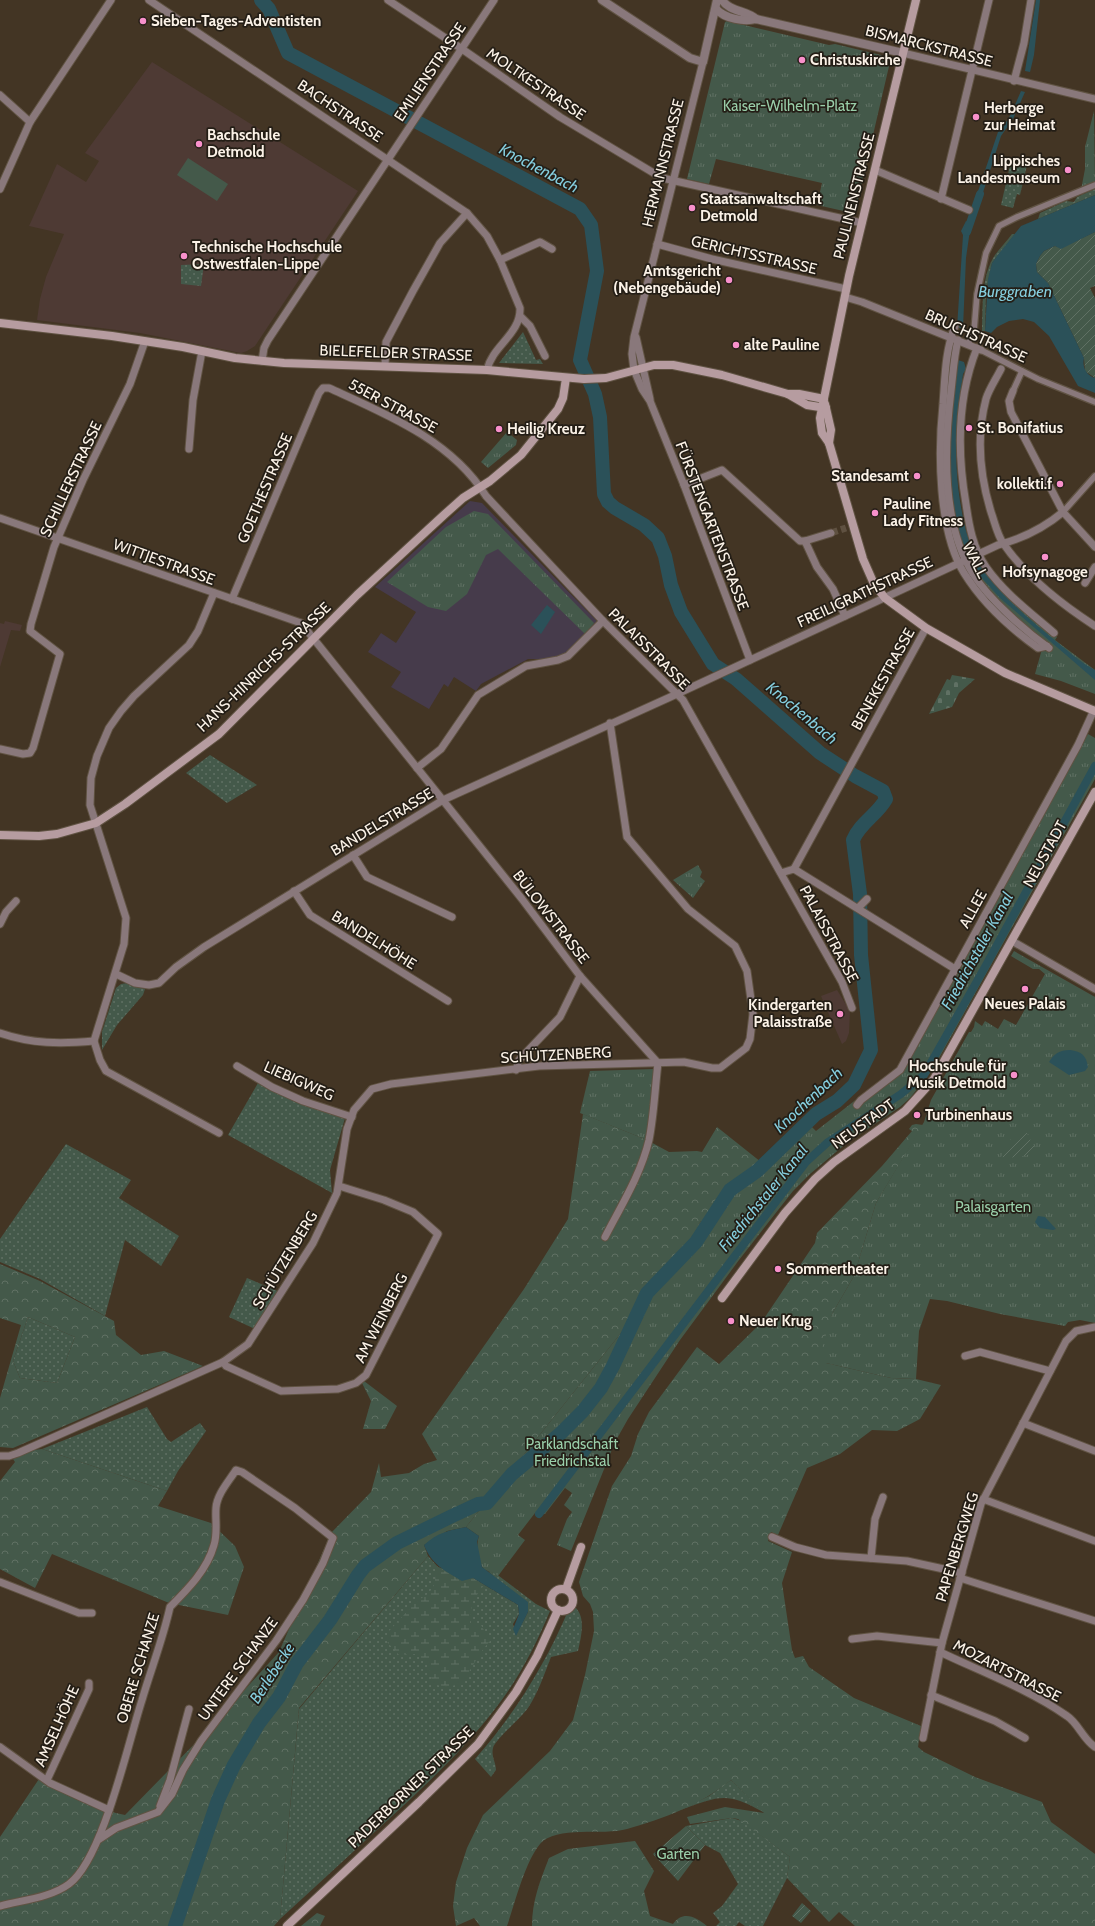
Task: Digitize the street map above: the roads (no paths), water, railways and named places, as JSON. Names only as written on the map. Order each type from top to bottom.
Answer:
[{"type":"main road","name":"PAULINENSTRASSE","points":[[916,0],[846,293],[824,399],[825,408],[820,422],[822,432],[829,443],[849,527],[874,584],[885,598],[926,628],[1005,673],[1095,711]]},
{"type":"main road","name":"BIELEFELDER STRASSE","points":[[0,323],[146,341],[262,362],[488,370],[584,379],[618,376],[638,369],[663,365],[694,369],[722,375],[788,394],[804,404],[825,408]]},
{"type":"main road","name":"HANS-HINRICHS-STRASSE","points":[[0,835],[39,836],[57,834],[96,823],[125,804],[219,734],[357,595],[376,580],[463,498],[481,488],[520,455],[551,420],[561,404],[566,378]]},
{"type":"main road","name":"BIELEFELDER STRASSE","points":[[788,394],[799,394],[824,399]]},
{"type":"main road","name":"NEUSTADT","points":[[722,1298],[785,1213],[815,1179],[834,1162],[904,1111],[934,1079],[1095,792]]},
{"type":"main road","points":[[566,1589],[581,1547]]},
{"type":"main road","points":[[566,1589],[572,1597],[572,1604],[568,1609],[558,1610],[551,1602],[551,1595],[556,1590],[566,1589]]},
{"type":"main road","name":"PADERBORNER STRASSE","points":[[287,1926],[419,1802],[478,1744],[516,1692],[537,1656],[558,1610]]},
{"type":"street","points":[[0,189],[30,122],[111,0]]},
{"type":"street","name":"BACHSTRASSE","points":[[149,0],[467,213],[488,236],[500,260],[520,308],[520,316]]},
{"type":"street","name":"MOLTKESTRASSE","points":[[388,0],[462,48],[560,117],[662,178],[862,223]]},
{"type":"street","name":"EMILIENSTRASSE","points":[[262,362],[264,348],[268,340],[494,0]]},
{"type":"street","points":[[602,0],[690,58],[703,62]]},
{"type":"street","name":"HERMANNSTRASSE","points":[[638,369],[632,354],[635,333],[674,180],[717,0]]},
{"type":"street","name":"BISMARCKSTRASSE","points":[[722,0],[732,9],[750,14],[756,19],[1095,99]]},
{"type":"street","points":[[941,199],[989,0]]},
{"type":"street","points":[[1014,80],[1024,43],[1031,0]]},
{"type":"street","name":"BISMARCKSTRASSE","points":[[716,9],[726,16],[749,21],[756,19]]},
{"type":"street","points":[[0,95],[30,122]]},
{"type":"street","points":[[875,170],[969,210]]},
{"type":"street","points":[[968,344],[974,331],[977,294],[986,253],[999,226],[1017,217],[1095,185]]},
{"type":"street","points":[[385,366],[386,342],[413,291],[440,243],[467,213]]},
{"type":"street","points":[[500,260],[540,242],[552,249]]},
{"type":"street","name":"GERICHTSSTRASSE","points":[[657,244],[846,293]]},
{"type":"street","name":"BRUCHSTRASSE","points":[[846,293],[862,302],[968,344],[1022,371],[1095,402]]},
{"type":"street","points":[[488,370],[490,361],[517,326],[520,316],[530,326],[544,356]]},
{"type":"street","name":"WALL","points":[[955,326],[943,449],[944,501],[949,535],[964,560],[975,589],[995,611],[1038,648],[1049,648]]},
{"type":"street","name":"SCHILLERSTRASSE","points":[[0,749],[23,754],[30,753],[60,654],[30,631],[31,624],[58,538],[83,480],[130,384],[146,341]]},
{"type":"street","points":[[979,349],[969,368],[959,448],[960,467],[970,531],[978,554],[999,583],[1054,633]]},
{"type":"street","points":[[189,449],[193,400],[202,351]]},
{"type":"street","points":[[1004,362],[986,397],[983,413],[980,464],[984,490],[997,532],[1004,543],[1042,587],[1065,606],[1095,626]]},
{"type":"street","name":"FÜRSTENGARTENSTRASSE","points":[[638,369],[642,389],[650,401],[684,485],[750,660]]},
{"type":"street","points":[[1022,371],[1009,401],[1011,412],[1063,512],[1095,547]]},
{"type":"street","name":"55ER STRASSE","points":[[323,388],[329,388],[336,391],[425,436],[468,473],[481,488]]},
{"type":"street","name":"GOETHESTRASSE","points":[[232,599],[319,393],[323,388]]},
{"type":"street","points":[[684,485],[722,470],[796,538],[805,541],[831,533]]},
{"type":"street","points":[[1063,512],[1095,476]]},
{"type":"street","name":"PALAISSTRASSE","points":[[481,488],[486,496],[543,560],[683,700],[842,982],[852,1008]]},
{"type":"street","name":"FREILIGRATHSTRASSE","points":[[677,694],[964,560],[1052,521],[1063,512]]},
{"type":"street","name":"WITTJESTRASSE","points":[[0,518],[301,623],[314,638]]},
{"type":"street","points":[[805,541],[821,574],[833,589],[845,616]]},
{"type":"street","points":[[1085,583],[1095,568]]},
{"type":"street","points":[[214,593],[198,631],[190,645],[134,696],[109,728],[97,756],[91,778],[90,805],[126,918],[124,944],[116,974],[101,1015],[94,1041],[100,1060],[106,1071],[219,1133]]},
{"type":"street","points":[[418,768],[441,749],[478,695],[526,666],[558,660],[568,656],[603,621]]},
{"type":"street","name":"BENEKESTRASSE","points":[[794,869],[926,628]]},
{"type":"street","name":"BÜLOWSTRASSE","points":[[314,638],[418,768],[580,976],[658,1063]]},
{"type":"street","name":"BANDELSTRASSE","points":[[116,974],[135,983],[149,985],[159,983],[176,967],[204,947],[443,800],[610,723],[677,694]]},
{"type":"street","name":"ALLEE","points":[[857,1105],[861,1100],[900,1070],[1078,745],[1095,711]]},
{"type":"street","name":"SCHÜTZENBERG","points":[[0,1456],[9,1456],[18,1453],[224,1362],[248,1344],[313,1243],[339,1186],[347,1129],[354,1110],[372,1089],[382,1086],[539,1066],[684,1062],[708,1068],[720,1068],[746,1048],[750,1039],[753,1014],[746,971],[735,946],[688,909],[627,837],[610,723]]},
{"type":"street","points":[[353,855],[367,877],[452,917]]},
{"type":"street","name":"PALAISSTRASSE","points":[[781,872],[794,869],[955,969]]},
{"type":"street","name":"BANDELHÖHE","points":[[294,891],[310,915],[448,1001]]},
{"type":"street","points":[[857,908],[867,899]]},
{"type":"street","points":[[0,924],[6,912],[16,901]]},
{"type":"street","points":[[1012,941],[1095,989]]},
{"type":"street","points":[[516,1070],[519,1060],[560,1017],[580,976]]},
{"type":"street","points":[[0,1033],[28,1041],[60,1044],[94,1041]]},
{"type":"street","points":[[605,1237],[639,1171],[645,1153],[649,1139],[658,1063]]},
{"type":"street","name":"LIEBIGWEG","points":[[237,1066],[272,1088],[303,1101],[352,1117]]},
{"type":"street","name":"AM WEINBERG","points":[[224,1362],[226,1366],[281,1392],[338,1389],[356,1383],[366,1375],[438,1234],[413,1212],[384,1200],[339,1186]]},
{"type":"street","name":"PAPENBERGWEG","points":[[923,1738],[942,1643],[983,1499],[1059,1351],[1073,1333],[1095,1327]]},
{"type":"street","points":[[966,1356],[980,1352],[1050,1371]]},
{"type":"street","points":[[1023,1422],[1095,1451]]},
{"type":"street","name":"OBERE SCHANZE","points":[[98,1840],[109,1810],[170,1607],[192,1585],[211,1555],[216,1536],[216,1506],[220,1496],[236,1470],[242,1472],[296,1508],[333,1538]]},
{"type":"street","points":[[871,1558],[875,1519],[882,1497]]},
{"type":"street","points":[[983,1499],[1095,1541]]},
{"type":"street","points":[[772,1537],[795,1547],[826,1555],[907,1560],[961,1575],[1095,1621]]},
{"type":"street","name":"UNTERE SCHANZE","points":[[158,1812],[172,1794],[183,1770],[201,1741],[276,1641],[303,1600],[323,1562],[333,1538]]},
{"type":"street","points":[[0,1582],[79,1613],[92,1613]]},
{"type":"street","points":[[852,1639],[877,1636],[942,1643]]},
{"type":"street","name":"MOZARTSTRASSE","points":[[940,1652],[1026,1692],[1068,1717],[1086,1741],[1095,1747]]},
{"type":"street","name":"AMSELHÖHE","points":[[47,1780],[89,1689],[89,1683]]},
{"type":"street","points":[[931,1695],[995,1721],[1025,1738]]},
{"type":"street","name":"UNTERE SCHANZE","points":[[158,1812],[170,1780],[190,1710]]},
{"type":"street","points":[[0,1747],[58,1788],[109,1810]]},
{"type":"street","points":[[0,1906],[51,1893],[69,1884],[82,1872],[98,1840],[116,1828],[158,1812]]},
{"type":"water","points":[[1036,0],[1040,0],[1034,55],[1030,72],[1025,71]]},
{"type":"water","points":[[1021,91],[1025,92],[1013,119],[1001,136],[979,205],[974,203],[998,132],[1011,114]]},
{"type":"water","name":"Burggraben","points":[[1095,195],[1095,232],[1061,249],[1055,246],[1044,251],[1036,264],[1037,272],[1048,283],[1084,358],[1085,370],[1089,375],[1095,378],[1095,393],[1078,386],[1049,336],[1034,322],[1023,319],[1009,321],[997,327],[991,333],[985,331],[988,279],[992,263],[1021,226]]},
{"type":"water","points":[[966,221],[971,223],[966,258],[963,328],[957,328],[963,235],[961,231]]},
{"type":"water","points":[[958,360],[964,362],[966,369],[963,374],[959,406],[956,453],[958,484],[965,525],[973,548],[965,552],[953,505],[950,457]]},
{"type":"water","points":[[979,562],[996,586],[1017,608],[1074,656],[1095,670],[1095,680],[1000,598],[971,566]]},
{"type":"water","points":[[547,605],[555,612],[541,634],[531,625]]},
{"type":"water","points":[[1070,1050],[1078,1052],[1085,1057],[1088,1067],[1085,1071],[1069,1075],[1049,1062],[1057,1053]]},
{"type":"water","points":[[1038,1216],[1045,1217],[1056,1229],[1040,1228],[1035,1222]]},
{"type":"water","points":[[466,1527],[479,1536],[477,1542],[482,1567],[528,1602],[528,1612],[516,1636],[513,1629],[519,1614],[518,1605],[473,1578],[462,1581],[439,1566],[427,1552],[424,1545],[434,1538],[449,1531]]},
{"type":"waterway","name":"Knochenbach","points":[[175,1926],[218,1800],[234,1765],[259,1723],[279,1697],[297,1663],[330,1620],[365,1566],[397,1543],[478,1504],[487,1503],[512,1474],[560,1434],[583,1411],[601,1388],[613,1366],[647,1293],[696,1242],[730,1190],[757,1171],[816,1114],[837,1101],[854,1085],[871,1050],[861,955],[860,894],[853,840],[860,829],[886,799],[883,791],[855,776],[820,753],[736,679],[713,664],[681,612],[671,585],[665,556],[658,538],[644,525],[615,508],[608,502],[604,494],[600,417],[595,394],[580,360],[597,271],[591,225],[580,209],[288,53],[269,9],[261,0]]},
{"type":"waterway","points":[[967,232],[980,194]]},
{"type":"waterway","name":"Friedrichstaler Kanal","points":[[965,542],[981,572]]},
{"type":"waterway","name":"Friedrichstaler Kanal","points":[[539,1514],[806,1162],[828,1142],[901,1094],[924,1075],[1095,766]]},
{"type":"waterway","name":"Friedrichstaler Kanal","points":[[779,1190],[782,1193]]},
{"type":"tunnel","points":[[831,533],[846,528]]},
{"type":"place","name":"Sieben-Tages-Adventisten","points":[[143,21]]},
{"type":"place","name":"Christuskirche","points":[[802,60]]},
{"type":"place","name":"Herberge zur Heimat","points":[[976,117]]},
{"type":"place","name":"Bachschule Detmold","points":[[199,144]]},
{"type":"place","name":"Lippisches Landesmuseum","points":[[1068,170]]},
{"type":"place","name":"Staatsanwaltschaft Detmold","points":[[692,208]]},
{"type":"place","name":"Technische Hochschule Ostwestfalen-Lippe","points":[[184,256]]},
{"type":"place","name":"Amtsgericht (Nebengebäude)","points":[[729,280]]},
{"type":"place","name":"alte Pauline","points":[[736,345]]},
{"type":"place","name":"St. Bonifatius","points":[[969,428]]},
{"type":"place","name":"Heilig Kreuz","points":[[499,429]]},
{"type":"place","name":"Standesamt","points":[[917,476]]},
{"type":"place","name":"kollekti.f","points":[[1060,484]]},
{"type":"place","name":"Pauline Lady Fitness","points":[[875,513]]},
{"type":"place","name":"Hofsynagoge","points":[[1045,557]]},
{"type":"place","name":"Neues Palais","points":[[1025,989]]},
{"type":"place","name":"Kindergarten Palaisstraße","points":[[840,1014]]},
{"type":"place","name":"Hochschule für Musik Detmold","points":[[1014,1075]]},
{"type":"place","name":"Turbinenhaus","points":[[917,1115]]},
{"type":"place","name":"Sommertheater","points":[[778,1269]]},
{"type":"place","name":"Neuer Krug","points":[[731,1321]]},
{"type":"park label","name":"Kaiser-Wilhelm-Platz","points":[[790,106]]},
{"type":"park label","name":"Palaisgarten","points":[[993,1207]]},
{"type":"park label","name":"Parklandschaft Friedrichstal","points":[[572,1452]]},
{"type":"park label","name":"Garten","points":[[678,1854]]},
{"type":"water label","name":"Berlebecke","points":[[272,1673]]}]
